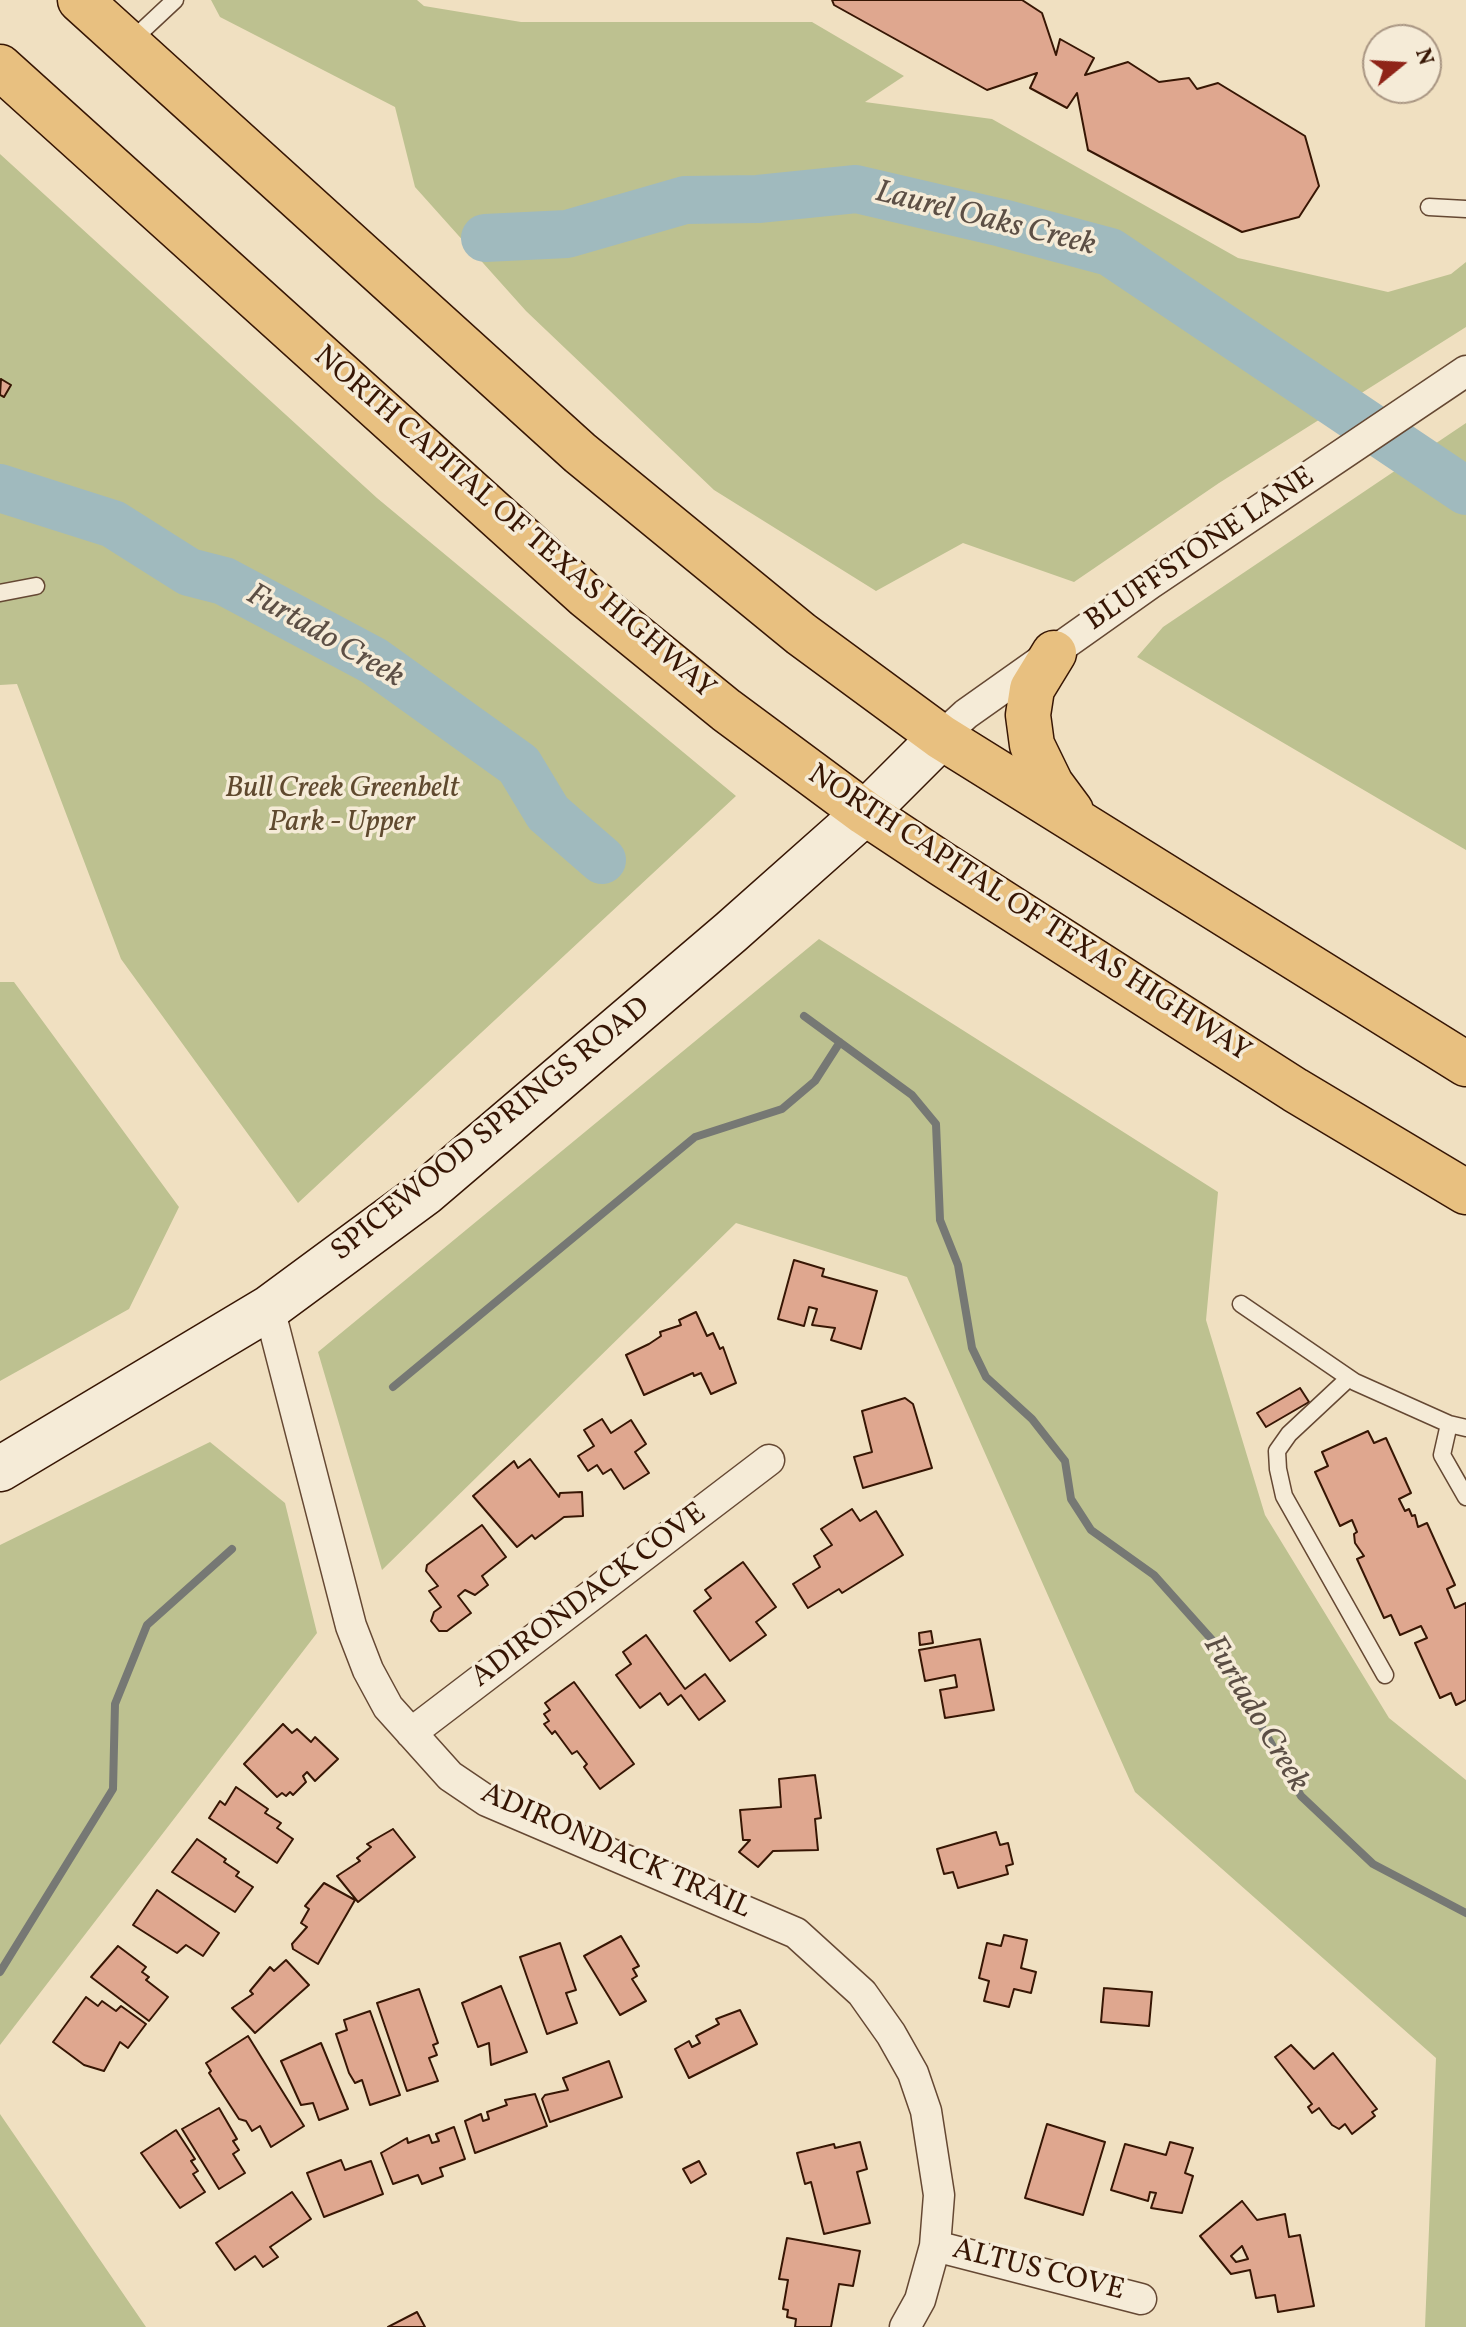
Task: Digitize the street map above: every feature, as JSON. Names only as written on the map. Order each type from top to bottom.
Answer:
[{"type":"highway","points":[[80,0],[580,453],[801,634],[941,737],[1466,1064]]},
{"type":"highway","name":"NORTH CAPITAL OF TEXAS HIGHWAY","points":[[0,67],[586,596],[726,710],[865,813],[1295,1090],[1466,1192]]},
{"type":"highway","points":[[1054,653],[1032,689],[1028,715],[1032,745],[1051,784],[1080,823]]},
{"type":"main road","name":"SPICEWOOD SPRINGS ROAD","points":[[0,1469],[269,1308],[425,1193],[865,813],[941,737]]},
{"type":"street","name":"BLUFFSTONE LANE","points":[[941,737],[966,714],[1151,583],[1466,371]]},
{"type":"street","name":"ADIRONDACK TRAIL","points":[[269,1308],[351,1626],[368,1670],[388,1707],[450,1776],[487,1801],[796,1933],[835,1967],[869,2003],[913,2073],[928,2122],[939,2195],[935,2246],[920,2300],[905,2327]]},
{"type":"street","name":"ADIRONDACK COVE","points":[[411,1733],[769,1460]]},
{"type":"street","name":"ALTUS COVE","points":[[935,2246],[1141,2299]]},
{"type":"lane","points":[[128,44],[175,0]]},
{"type":"lane","points":[[1429,207],[1466,209]]},
{"type":"lane","points":[[0,593],[36,586]]},
{"type":"lane","points":[[1241,1304],[1349,1378],[1449,1424],[1466,1428]]},
{"type":"lane","points":[[1349,1378],[1289,1434],[1277,1451],[1278,1469],[1284,1496],[1385,1675]]},
{"type":"lane","points":[[1449,1424],[1442,1455],[1466,1497]]},
{"type":"green space","points":[[211,0],[417,0],[424,6],[521,22],[812,22],[904,76],[865,102],[992,119],[1238,258],[1388,292],[1451,274],[1466,262],[1466,327],[1219,483],[1074,582],[963,543],[876,591],[714,490],[526,311],[415,187],[395,107],[220,17]]},
{"type":"green space","name":"Bull Creek Greenbelt Park - Upper","points":[[0,154],[377,498],[736,796],[298,1203],[121,959],[17,684],[0,685]]},
{"type":"green space","points":[[1466,423],[1466,850],[1137,657],[1163,627]]},
{"type":"green space","points":[[819,939],[1218,1192],[1206,1320],[1265,1515],[1389,1718],[1466,1780],[1466,2327],[1425,2327],[1436,2058],[1135,1792],[907,1277],[736,1223],[382,1570],[318,1352]]},
{"type":"green space","points":[[0,982],[14,982],[179,1207],[129,1309],[0,1381]]},
{"type":"green space","points":[[210,1442],[285,1503],[317,1633],[0,2045],[0,1545]]},
{"type":"green space","points":[[0,2114],[146,2327],[0,2327]]},
{"type":"building","points":[[832,0],[1022,0],[1042,13],[1056,55],[1060,39],[1094,58],[1085,75],[1128,62],[1159,82],[1189,78],[1197,89],[1218,83],[1305,136],[1319,186],[1299,217],[1242,232],[1088,150],[1077,93],[1067,108],[1030,88],[1037,73],[987,90],[834,5]]},
{"type":"building","points":[[1,379],[11,385],[4,397],[0,395]]},
{"type":"building","points":[[794,1260],[824,1269],[822,1276],[877,1291],[861,1349],[831,1340],[835,1328],[812,1325],[817,1309],[809,1307],[804,1326],[778,1319]]},
{"type":"building","points":[[696,1312],[707,1336],[713,1333],[720,1349],[723,1347],[736,1383],[711,1394],[701,1373],[694,1376],[693,1373],[644,1395],[626,1355],[661,1336],[660,1332],[681,1325],[679,1320]]},
{"type":"building","points":[[1300,1388],[1309,1402],[1266,1427],[1257,1413]]},
{"type":"building","points":[[905,1398],[913,1404],[932,1468],[863,1488],[854,1457],[872,1452],[862,1411]]},
{"type":"building","points":[[602,1419],[611,1433],[631,1420],[646,1444],[635,1452],[649,1473],[624,1489],[611,1469],[603,1474],[597,1465],[588,1471],[578,1456],[594,1446],[584,1430]]},
{"type":"building","points":[[1368,1431],[1374,1443],[1386,1438],[1411,1493],[1399,1499],[1405,1511],[1409,1509],[1412,1516],[1415,1515],[1418,1527],[1427,1523],[1455,1585],[1447,1589],[1455,1608],[1466,1603],[1466,1700],[1456,1705],[1451,1693],[1440,1698],[1415,1643],[1427,1638],[1421,1626],[1400,1635],[1391,1615],[1384,1618],[1357,1559],[1364,1556],[1355,1543],[1354,1534],[1357,1532],[1352,1520],[1340,1526],[1315,1472],[1328,1466],[1322,1452]]},
{"type":"building","points":[[530,1459],[559,1497],[560,1493],[582,1492],[583,1516],[564,1517],[535,1539],[532,1535],[517,1547],[473,1496],[514,1461],[518,1468]]},
{"type":"building","points":[[852,1509],[860,1521],[876,1511],[903,1555],[842,1593],[839,1589],[808,1608],[793,1584],[820,1567],[814,1556],[832,1545],[821,1529]]},
{"type":"building","points":[[482,1525],[506,1557],[482,1576],[488,1585],[475,1595],[465,1590],[458,1596],[471,1613],[447,1631],[439,1631],[431,1621],[434,1612],[441,1607],[429,1591],[438,1586],[426,1571],[427,1565]]},
{"type":"building","points":[[743,1562],[776,1607],[756,1622],[766,1635],[730,1661],[694,1611],[711,1598],[705,1590]]},
{"type":"building","points":[[931,1631],[933,1643],[920,1645],[919,1633]]},
{"type":"building","points":[[646,1635],[685,1689],[705,1674],[725,1701],[699,1720],[681,1695],[668,1705],[660,1693],[640,1708],[616,1675],[631,1664],[623,1652]]},
{"type":"building","points":[[980,1639],[994,1710],[945,1718],[940,1690],[957,1687],[955,1675],[925,1681],[919,1650]]},
{"type":"building","points":[[574,1682],[634,1764],[600,1789],[577,1751],[572,1754],[555,1731],[552,1734],[544,1724],[549,1721],[544,1714],[550,1710],[545,1703]]},
{"type":"building","points":[[283,1724],[292,1733],[297,1729],[311,1742],[315,1737],[338,1759],[315,1781],[307,1772],[303,1776],[306,1782],[293,1795],[290,1792],[286,1796],[282,1793],[277,1797],[244,1764]]},
{"type":"building","points":[[815,1775],[821,1818],[815,1819],[818,1850],[773,1851],[758,1867],[739,1852],[750,1840],[743,1840],[740,1810],[781,1807],[779,1779]]},
{"type":"building","points":[[236,1787],[268,1809],[265,1813],[281,1823],[277,1828],[293,1839],[277,1863],[209,1818],[220,1801],[225,1805]]},
{"type":"building","points":[[393,1829],[415,1857],[358,1902],[337,1876],[360,1861],[357,1858],[371,1847],[367,1844]]},
{"type":"building","points":[[996,1832],[1000,1845],[1008,1843],[1013,1864],[1006,1866],[1008,1874],[958,1888],[953,1872],[944,1874],[937,1849]]},
{"type":"building","points":[[197,1839],[226,1859],[224,1862],[239,1872],[236,1876],[253,1887],[235,1912],[172,1872]]},
{"type":"building","points":[[324,1883],[355,1900],[318,1964],[293,1949],[292,1944],[307,1927],[301,1923],[309,1909],[305,1906]]},
{"type":"building","points":[[157,1890],[219,1933],[203,1956],[186,1945],[177,1953],[133,1925]]},
{"type":"building","points":[[1004,1935],[1027,1940],[1021,1968],[1036,1972],[1031,1993],[1014,1989],[1009,2007],[984,2001],[989,1981],[979,1978],[987,1943],[1001,1946]]},
{"type":"building","points":[[621,1936],[639,1966],[633,1969],[637,1976],[632,1979],[646,2001],[620,2015],[584,1956]]},
{"type":"building","points":[[560,1943],[576,1990],[566,1993],[577,2023],[547,2034],[520,1957]]},
{"type":"building","points":[[118,1946],[146,1967],[142,1972],[149,1977],[146,1980],[168,1997],[149,2021],[91,1977]]},
{"type":"building","points":[[286,1960],[309,1985],[255,2033],[232,2008],[253,1994],[250,1991],[270,1967],[274,1971]]},
{"type":"building","points":[[501,1986],[527,2052],[491,2065],[489,2043],[478,2047],[462,2003]]},
{"type":"building","points":[[1104,1988],[1152,1992],[1149,2026],[1101,2022]]},
{"type":"building","points":[[419,1989],[438,2043],[433,2045],[437,2055],[429,2058],[438,2081],[407,2091],[377,2003]]},
{"type":"building","points":[[86,1997],[98,2006],[102,2001],[116,2011],[121,2006],[146,2024],[128,2048],[120,2042],[104,2071],[84,2065],[53,2042]]},
{"type":"building","points":[[740,2010],[757,2044],[689,2078],[675,2049],[689,2041],[692,2047],[700,2043],[696,2036],[719,2024],[716,2019]]},
{"type":"building","points":[[370,2011],[400,2095],[370,2105],[362,2080],[355,2083],[349,2073],[336,2034],[347,2030],[344,2020]]},
{"type":"building","points":[[248,2036],[304,2126],[271,2147],[260,2126],[252,2131],[246,2121],[239,2119],[209,2073],[211,2071],[206,2063]]},
{"type":"building","points":[[321,2043],[348,2109],[319,2120],[313,2103],[301,2105],[281,2061]]},
{"type":"building","points":[[1291,2045],[1314,2069],[1333,2053],[1377,2109],[1372,2112],[1375,2116],[1352,2134],[1345,2124],[1339,2129],[1332,2125],[1319,2108],[1312,2113],[1308,2107],[1312,2104],[1275,2057]]},
{"type":"building","points":[[609,2061],[622,2097],[550,2122],[542,2099],[545,2095],[568,2090],[563,2078]]},
{"type":"building","points":[[535,2094],[547,2126],[475,2153],[465,2121],[481,2114],[483,2121],[489,2119],[487,2112],[507,2105],[505,2100]]},
{"type":"building","points":[[219,2108],[237,2139],[233,2141],[239,2150],[233,2154],[245,2173],[219,2189],[182,2129]]},
{"type":"building","points":[[1047,2124],[1105,2142],[1083,2215],[1025,2198]]},
{"type":"building","points":[[454,2127],[465,2159],[440,2168],[443,2176],[422,2184],[418,2175],[393,2184],[381,2153],[407,2138],[408,2143],[429,2135],[432,2143],[439,2141],[436,2134]]},
{"type":"building","points":[[176,2130],[195,2159],[191,2161],[198,2171],[193,2174],[205,2192],[180,2208],[141,2153]]},
{"type":"building","points":[[860,2142],[867,2169],[857,2172],[870,2223],[824,2234],[811,2182],[805,2184],[797,2153],[834,2144],[835,2148]]},
{"type":"building","points":[[1170,2142],[1193,2148],[1185,2173],[1193,2176],[1182,2213],[1151,2208],[1156,2193],[1150,2192],[1148,2201],[1111,2190],[1125,2144],[1166,2155]]},
{"type":"building","points":[[341,2160],[345,2170],[371,2161],[383,2194],[324,2217],[307,2173]]},
{"type":"building","points":[[699,2161],[706,2174],[691,2183],[683,2169]]},
{"type":"building","points":[[292,2192],[311,2219],[270,2247],[278,2257],[263,2267],[255,2256],[235,2270],[216,2243]]},
{"type":"building","points":[[1242,2201],[1257,2220],[1285,2214],[1289,2237],[1300,2235],[1314,2306],[1278,2312],[1275,2295],[1256,2298],[1250,2270],[1231,2274],[1200,2236]],"holes":[[[1242,2246],[1248,2259],[1236,2262],[1231,2256]]]},
{"type":"building","points":[[787,2238],[860,2251],[853,2286],[839,2284],[831,2327],[795,2327],[796,2319],[787,2317],[788,2310],[783,2309],[788,2280],[779,2279]]},
{"type":"building","points":[[417,2312],[425,2327],[388,2327]]},
{"type":"waterway","name":"Laurel Oaks Creek","points":[[485,238],[567,234],[685,200],[758,199],[856,189],[1002,223],[1110,252],[1466,491]]},
{"type":"waterway","name":"Furtado Creek","points":[[0,488],[113,524],[189,572],[224,581],[374,661],[519,765],[548,813],[602,860]]},
{"type":"waterway","name":"Furtado Creek","points":[[804,1016],[912,1095],[936,1124],[940,1220],[958,1265],[972,1348],[986,1377],[1032,1419],[1065,1461],[1071,1499],[1091,1530],[1154,1575],[1213,1641],[1301,1796],[1373,1864],[1466,1913]]},
{"type":"waterway","points":[[393,1387],[695,1137],[782,1109],[815,1081],[840,1042]]},
{"type":"waterway","points":[[0,1972],[113,1789],[115,1704],[147,1625],[232,1549]]}]
